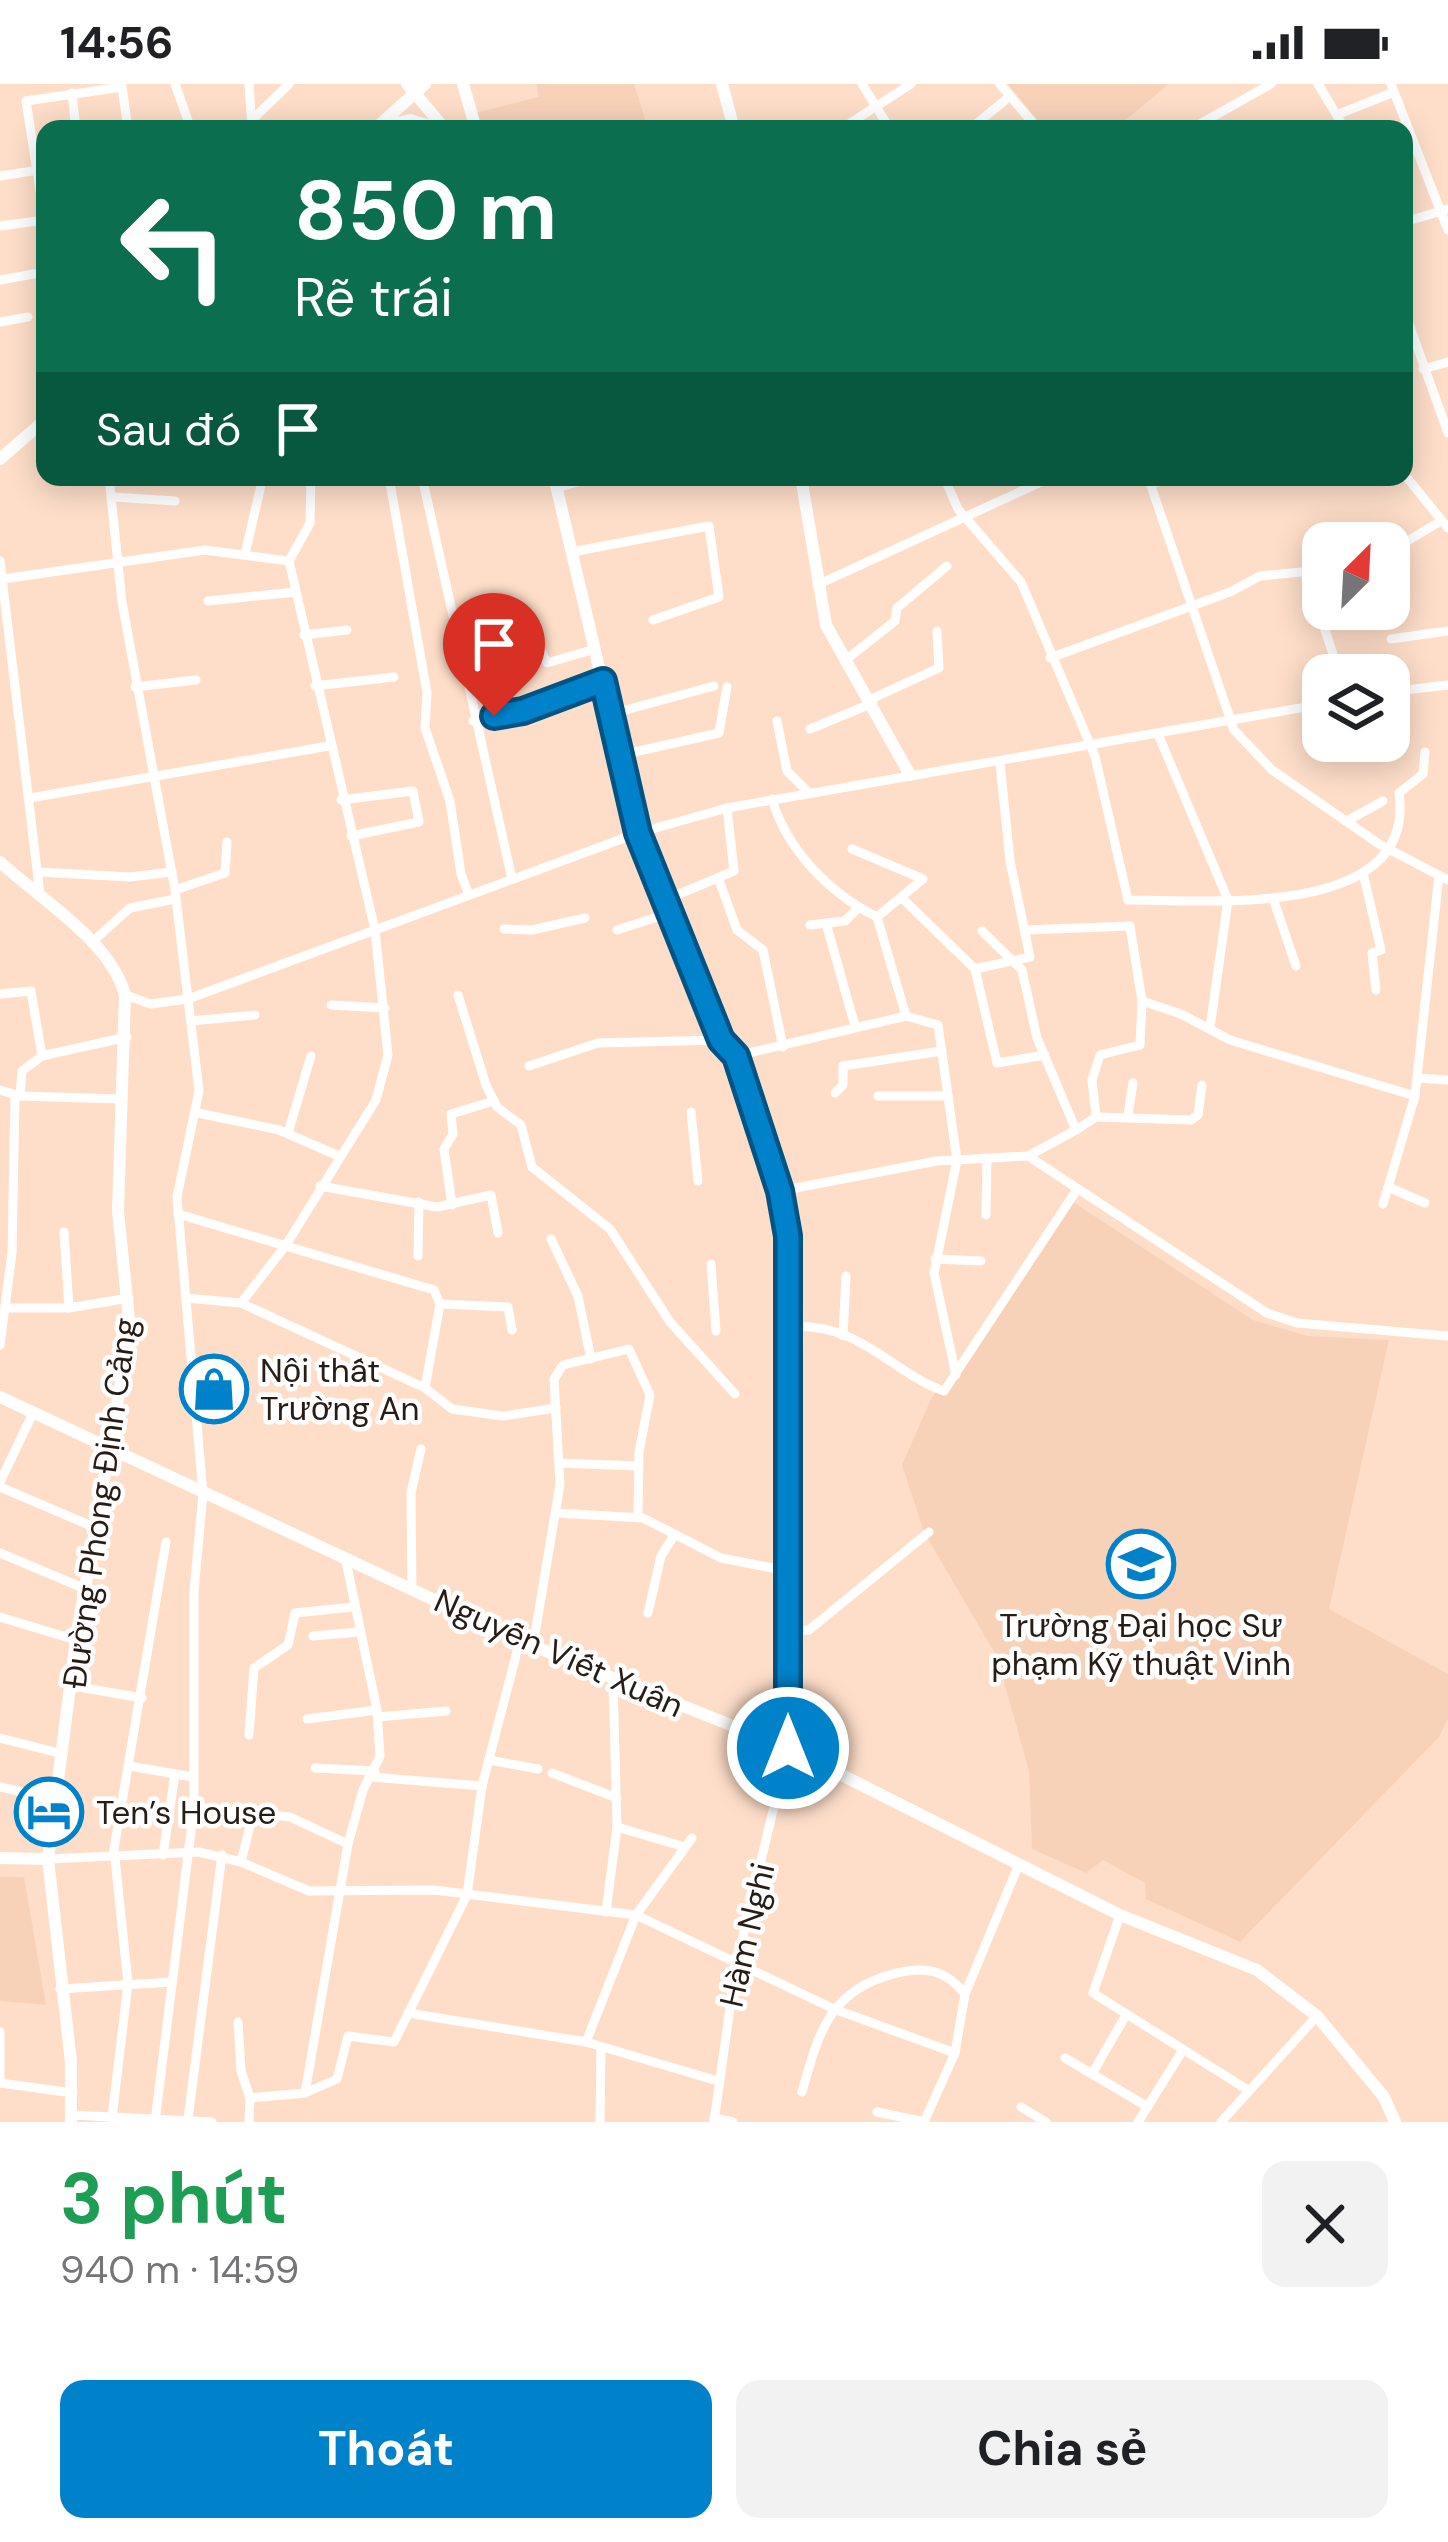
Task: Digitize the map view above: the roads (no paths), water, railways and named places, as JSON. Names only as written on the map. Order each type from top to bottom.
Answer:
[{"type":"street","points":[[175,84],[188,120]]},
{"type":"street","points":[[249,84],[252,120]]},
{"type":"street","points":[[257,120],[289,84]]},
{"type":"street","points":[[463,84],[473,120]]},
{"type":"street","points":[[722,84],[732,120]]},
{"type":"street","points":[[862,84],[886,120]]},
{"type":"street","points":[[857,120],[910,84]]},
{"type":"street","points":[[1000,84],[1030,120]]},
{"type":"street","points":[[1207,120],[1271,84]]},
{"type":"street","points":[[1318,84],[1342,120]]},
{"type":"street","points":[[384,120],[416,87],[436,120]]},
{"type":"street","points":[[36,157],[26,101],[122,88],[127,120]]},
{"type":"street","points":[[1340,114],[1393,88],[1403,120]]},
{"type":"street","points":[[72,93],[75,120]]},
{"type":"street","points":[[981,120],[1009,97]]},
{"type":"street","points":[[29,135],[36,134]]},
{"type":"street","points":[[1413,148],[1444,210],[1448,230]]},
{"type":"street","points":[[0,176],[36,171]]},
{"type":"street","points":[[1413,219],[1444,210]]},
{"type":"street","points":[[0,226],[36,222]]},
{"type":"street","points":[[0,280],[36,274]]},
{"type":"street","points":[[0,322],[28,317]]},
{"type":"street","points":[[1413,338],[1448,433]]},
{"type":"street","points":[[1423,370],[1448,362]]},
{"type":"street","points":[[0,458],[36,428]]},
{"type":"street","points":[[1410,541],[1444,524],[1413,485]]},
{"type":"street","points":[[111,486],[135,687],[172,872],[198,1113],[179,1179],[178,1214],[202,1489],[194,1591],[194,1807],[155,2119]]},
{"type":"street","points":[[245,554],[261,486]]},
{"type":"street","points":[[241,1303],[286,1245],[383,1082],[388,1055],[375,930],[341,800],[290,561],[310,524],[311,486]]},
{"type":"street","points":[[391,486],[427,693],[425,728],[451,801],[460,874],[470,895]]},
{"type":"street","points":[[424,486],[512,879]]},
{"type":"street","points":[[556,486],[638,833],[721,1040],[736,1056],[780,1191],[788,1236],[788,1748]]},
{"type":"street","points":[[802,486],[826,625],[910,775]]},
{"type":"street","points":[[949,486],[966,519],[1013,570],[1089,746],[1129,900],[1274,901],[1363,873],[1391,851],[1403,820],[1399,793],[1423,774],[1425,752]]},
{"type":"street","points":[[817,585],[1034,486]]},
{"type":"street","points":[[1151,486],[1227,721],[1272,770],[1391,851],[1443,878],[1415,1096],[1383,1204]]},
{"type":"street","points":[[113,497],[176,501]]},
{"type":"street","points":[[572,551],[709,526],[719,597],[653,620]]},
{"type":"street","points":[[3,579],[205,550],[290,561]]},
{"type":"street","points":[[0,561],[40,899]]},
{"type":"street","points":[[847,659],[895,621],[897,608],[947,566]]},
{"type":"street","points":[[1050,658],[1268,574],[1302,571]]},
{"type":"street","points":[[208,601],[296,592]]},
{"type":"street","points":[[304,635],[347,629]]},
{"type":"street","points":[[1391,639],[1448,631]]},
{"type":"street","points":[[810,729],[939,668],[937,632]]},
{"type":"street","points":[[461,662],[524,644],[540,648],[547,663],[595,649]]},
{"type":"street","points":[[315,686],[394,677]]},
{"type":"street","points":[[135,687],[196,680]]},
{"type":"street","points":[[473,721],[523,711],[603,681]]},
{"type":"street","points":[[1410,690],[1448,685]]},
{"type":"street","points":[[611,714],[714,686]]},
{"type":"street","points":[[621,755],[719,733],[727,687]]},
{"type":"street","points":[[124,995],[152,1004],[188,999],[638,833],[727,808],[1302,708]]},
{"type":"street","points":[[777,721],[787,771],[807,791]]},
{"type":"street","points":[[1158,734],[1228,900],[1210,1028]]},
{"type":"street","points":[[30,798],[329,746]]},
{"type":"street","points":[[975,969],[1030,957],[1010,861],[1000,763]]},
{"type":"street","points":[[341,800],[382,791],[416,793],[419,822],[351,836]]},
{"type":"street","points":[[772,799],[784,839],[858,908],[877,917],[906,1016]]},
{"type":"street","points":[[1347,821],[1383,801]]},
{"type":"street","points":[[617,930],[719,880],[736,866],[727,808]]},
{"type":"street","points":[[91,943],[130,908],[225,873],[227,842]]},
{"type":"street","points":[[852,849],[923,879],[877,917]]},
{"type":"street","name":"Đường Phong Định Cảng","points":[[0,862],[113,966],[124,995],[127,1037],[120,1100],[118,1211],[129,1298],[127,1358],[76,1640],[48,1859],[73,2093],[71,2118]]},
{"type":"street","points":[[38,872],[130,877],[172,872]]},
{"type":"street","points":[[1363,873],[1382,950],[1372,953],[1376,990]]},
{"type":"street","points":[[719,880],[737,930],[763,950],[783,1047]]},
{"type":"street","points":[[902,898],[975,969],[997,1063],[1045,1055]]},
{"type":"street","points":[[1274,901],[1295,966]]},
{"type":"street","points":[[810,925],[844,921],[858,908]]},
{"type":"street","points":[[504,928],[532,930],[584,919]]},
{"type":"street","points":[[826,923],[855,1026]]},
{"type":"street","points":[[1026,930],[1130,926],[1142,1001],[1140,1045],[1100,1055],[1092,1081],[1096,1117]]},
{"type":"street","points":[[982,931],[1018,962],[1045,1055],[1076,1130]]},
{"type":"street","points":[[0,994],[32,991],[42,1056]]},
{"type":"street","points":[[458,995],[494,1101],[521,1125],[532,1167],[610,1229],[670,1322],[735,1394]]},
{"type":"street","points":[[1142,1001],[1230,1040],[1415,1096]]},
{"type":"street","points":[[331,1005],[385,1008]]},
{"type":"street","points":[[191,1021],[255,1015]]},
{"type":"street","points":[[736,1056],[906,1016],[938,1025],[957,1160],[935,1258],[934,1285],[956,1375]]},
{"type":"street","points":[[0,1345],[22,1071],[42,1056],[127,1037]]},
{"type":"street","points":[[529,1066],[598,1043],[721,1040]]},
{"type":"street","points":[[835,1093],[842,1085],[843,1066],[942,1052]]},
{"type":"street","points":[[288,1133],[311,1056]]},
{"type":"street","points":[[1418,1078],[1448,1080]]},
{"type":"street","points":[[1128,1114],[1133,1083]]},
{"type":"street","points":[[780,1191],[957,1160],[1028,1156],[1096,1117],[1128,1114],[1191,1120],[1198,1115],[1202,1085]]},
{"type":"street","points":[[0,1090],[17,1096],[120,1100]]},
{"type":"street","points":[[878,1096],[948,1096]]},
{"type":"street","points":[[452,1204],[444,1149],[453,1134],[451,1114],[494,1101]]},
{"type":"street","points":[[691,1112],[698,1181]]},
{"type":"street","points":[[198,1113],[288,1133],[339,1156]]},
{"type":"street","points":[[1028,1156],[1267,1313],[1297,1323],[1448,1336]]},
{"type":"street","points":[[986,1215],[988,1159]]},
{"type":"street","points":[[320,1186],[452,1204],[491,1195],[498,1233]]},
{"type":"street","points":[[1388,1187],[1425,1203]]},
{"type":"street","points":[[788,1327],[843,1336],[881,1352],[939,1390],[956,1375],[1076,1191]]},
{"type":"street","points":[[418,1256],[419,1202]]},
{"type":"street","points":[[178,1214],[434,1289],[440,1304],[425,1388]]},
{"type":"street","points":[[64,1232],[69,1308]]},
{"type":"street","points":[[551,1239],[578,1296],[591,1359]]},
{"type":"street","points":[[935,1258],[981,1261]]},
{"type":"street","points":[[711,1264],[716,1331]]},
{"type":"street","points":[[843,1336],[847,1276]]},
{"type":"street","points":[[6,1308],[69,1308],[129,1298]]},
{"type":"street","points":[[186,1298],[241,1303],[425,1388],[442,1405],[503,1416],[556,1408]]},
{"type":"street","points":[[440,1304],[508,1307],[512,1330]]},
{"type":"street","points":[[250,2098],[305,2093],[337,2079],[348,2036],[392,2044],[467,1895],[482,1786],[527,1643],[556,1513],[560,1462],[557,1369],[629,1349],[649,1389],[638,1466],[638,1517]]},
{"type":"street","name":"Nguyễn Viết Xuân","points":[[0,1397],[527,1643],[788,1748],[1120,1915],[1257,1970],[1317,2016],[1384,2097],[1395,2122]]},
{"type":"street","points":[[33,1413],[0,1485],[96,1528]]},
{"type":"street","points":[[412,1588],[411,1492],[422,1449]]},
{"type":"street","points":[[560,1462],[638,1466]]},
{"type":"street","points":[[556,1513],[638,1517],[733,1562],[788,1571]]},
{"type":"street","points":[[648,1613],[653,1579],[675,1534]]},
{"type":"street","points":[[788,1630],[809,1630],[926,1535]]},
{"type":"street","points":[[112,2118],[128,1983],[113,1860],[166,1542]]},
{"type":"street","points":[[0,1553],[88,1590]]},
{"type":"street","points":[[305,2093],[348,1844],[373,1774],[377,1713],[346,1561]]},
{"type":"street","points":[[249,1735],[254,1669],[289,1645],[295,1613],[354,1606]]},
{"type":"street","points":[[0,1617],[76,1640]]},
{"type":"street","points":[[313,1636],[359,1632]]},
{"type":"street","points":[[606,1912],[617,1826],[613,1680]]},
{"type":"street","points":[[73,1686],[142,1698]]},
{"type":"street","points":[[308,1718],[446,1712]]},
{"type":"street","points":[[0,1738],[63,1754]]},
{"type":"street","name":"Hàm Nghi","points":[[714,2120],[736,1965],[788,1748]]},
{"type":"street","points":[[489,1760],[538,1769]]},
{"type":"street","points":[[129,1766],[194,1777]]},
{"type":"street","points":[[316,1768],[482,1786]]},
{"type":"street","points":[[552,1773],[617,1798]]},
{"type":"street","points":[[163,1855],[175,1774]]},
{"type":"street","points":[[0,1787],[57,1800]]},
{"type":"street","points":[[194,1807],[290,1817],[348,1844]]},
{"type":"street","points":[[241,1862],[253,1814]]},
{"type":"street","points":[[586,2042],[636,1916],[688,1842],[617,1826]]},
{"type":"street","points":[[0,1858],[222,1855],[280,1882],[338,1893],[434,1890],[636,1916],[834,2009],[955,2053]]},
{"type":"street","points":[[194,2120],[222,1855]]},
{"type":"street","points":[[877,2112],[924,2122],[955,2053],[965,1994],[1019,1864]]},
{"type":"street","points":[[1120,1915],[1094,1993],[1248,2090]]},
{"type":"street","points":[[802,2092],[816,2045],[834,2009],[863,1982],[916,1969],[945,1974],[965,1994]]},
{"type":"street","points":[[60,1989],[171,1982]]},
{"type":"street","points":[[408,2013],[586,2042],[718,2081]]},
{"type":"street","points":[[1092,2074],[1126,2015]]},
{"type":"street","points":[[1221,2122],[1317,2016]]},
{"type":"street","points":[[238,2023],[242,2072],[250,2098],[249,2122]]},
{"type":"street","points":[[0,2032],[0,2083],[73,2093]]},
{"type":"street","points":[[600,2122],[601,2047]]},
{"type":"street","points":[[1138,2122],[1184,2050]]},
{"type":"street","points":[[1065,2058],[1148,2107]]},
{"type":"street","points":[[1021,2107],[1046,2122]]},
{"type":"street","points":[[71,2118],[212,2122]]},
{"type":"street","points":[[714,2120],[733,2122]]},
{"type":"place","name":"Nội thất Trường An","points":[[214,1389]]},
{"type":"place","name":"Trường Đại học Sư phạm Kỹ thuật Vinh","points":[[1141,1564]]},
{"type":"place","name":"Ten’s House","points":[[49,1812]]}]
